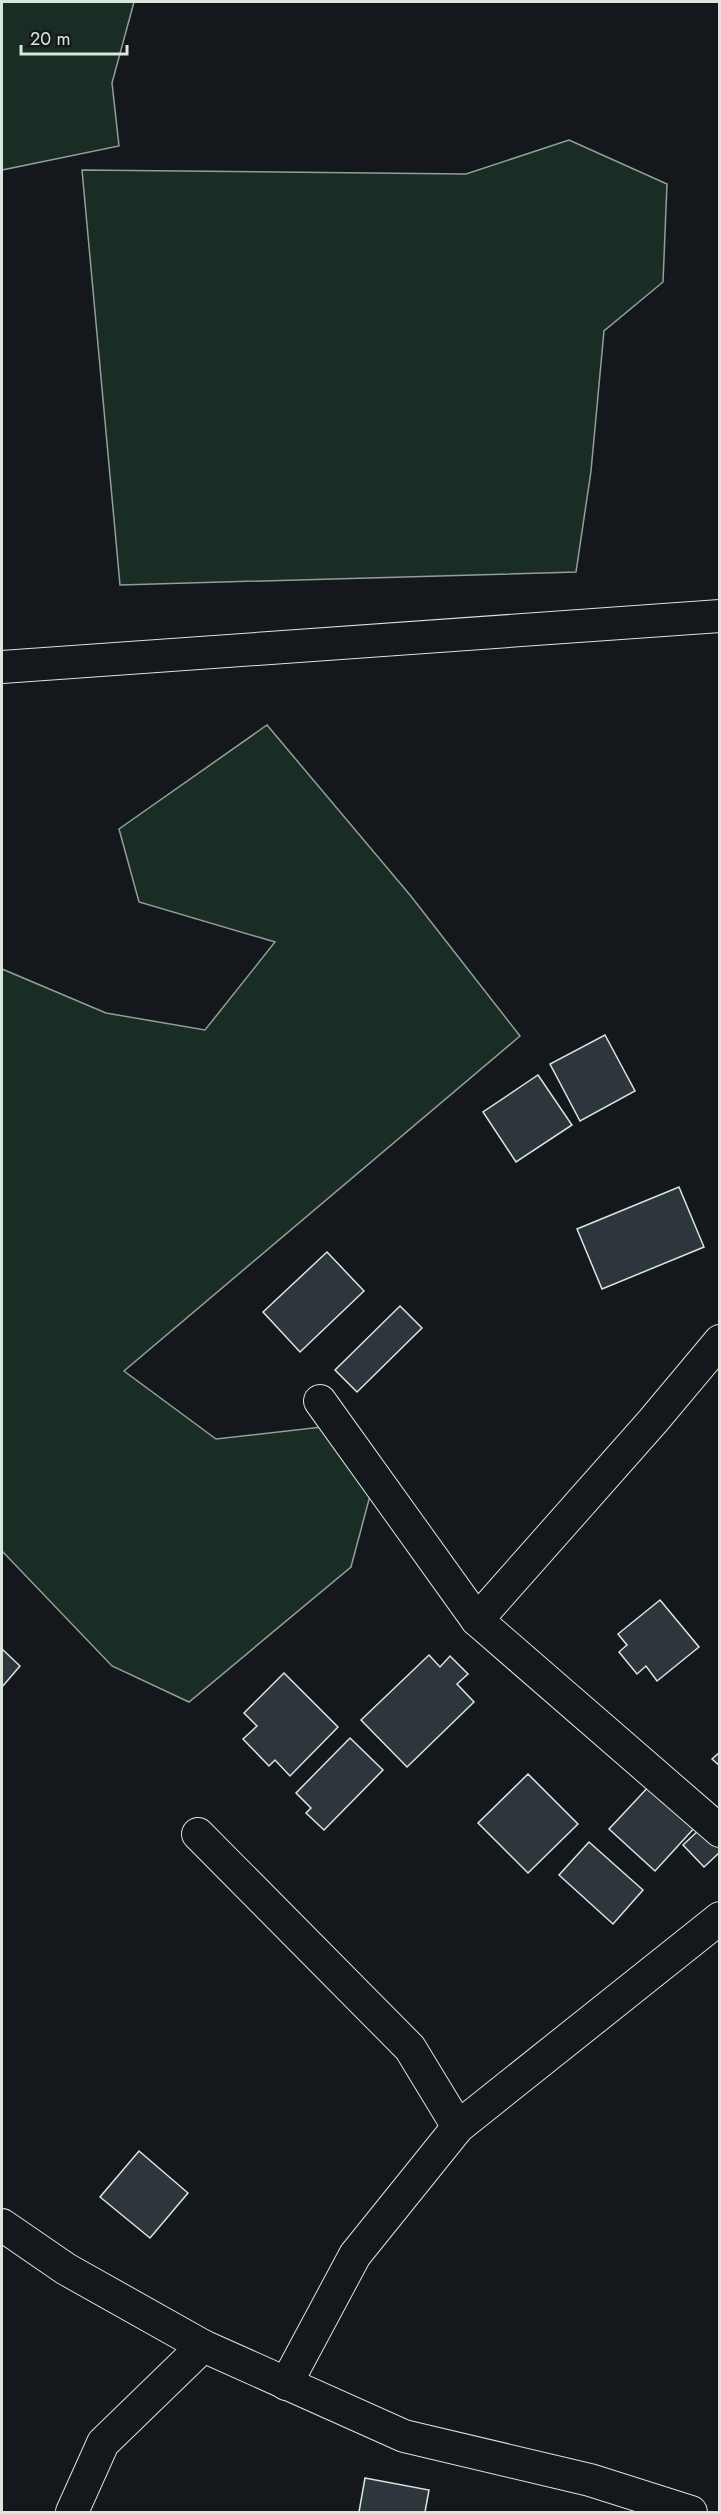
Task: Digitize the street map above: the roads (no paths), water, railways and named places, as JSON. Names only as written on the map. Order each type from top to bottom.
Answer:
[{"type":"street","points":[[2,667],[720,616]]},
{"type":"street","points":[[477,1620],[654,1421],[720,1341]]},
{"type":"street","points":[[320,1401],[477,1620],[720,1831]]},
{"type":"street","points":[[198,1834],[410,2048],[458,2127]]},
{"type":"street","points":[[286,2384],[355,2255],[458,2127],[720,1918]]},
{"type":"street","points":[[2,2225],[66,2269],[203,2346],[404,2436],[590,2480],[691,2512]]},
{"type":"street","points":[[72,2512],[103,2444],[203,2346]]}]
